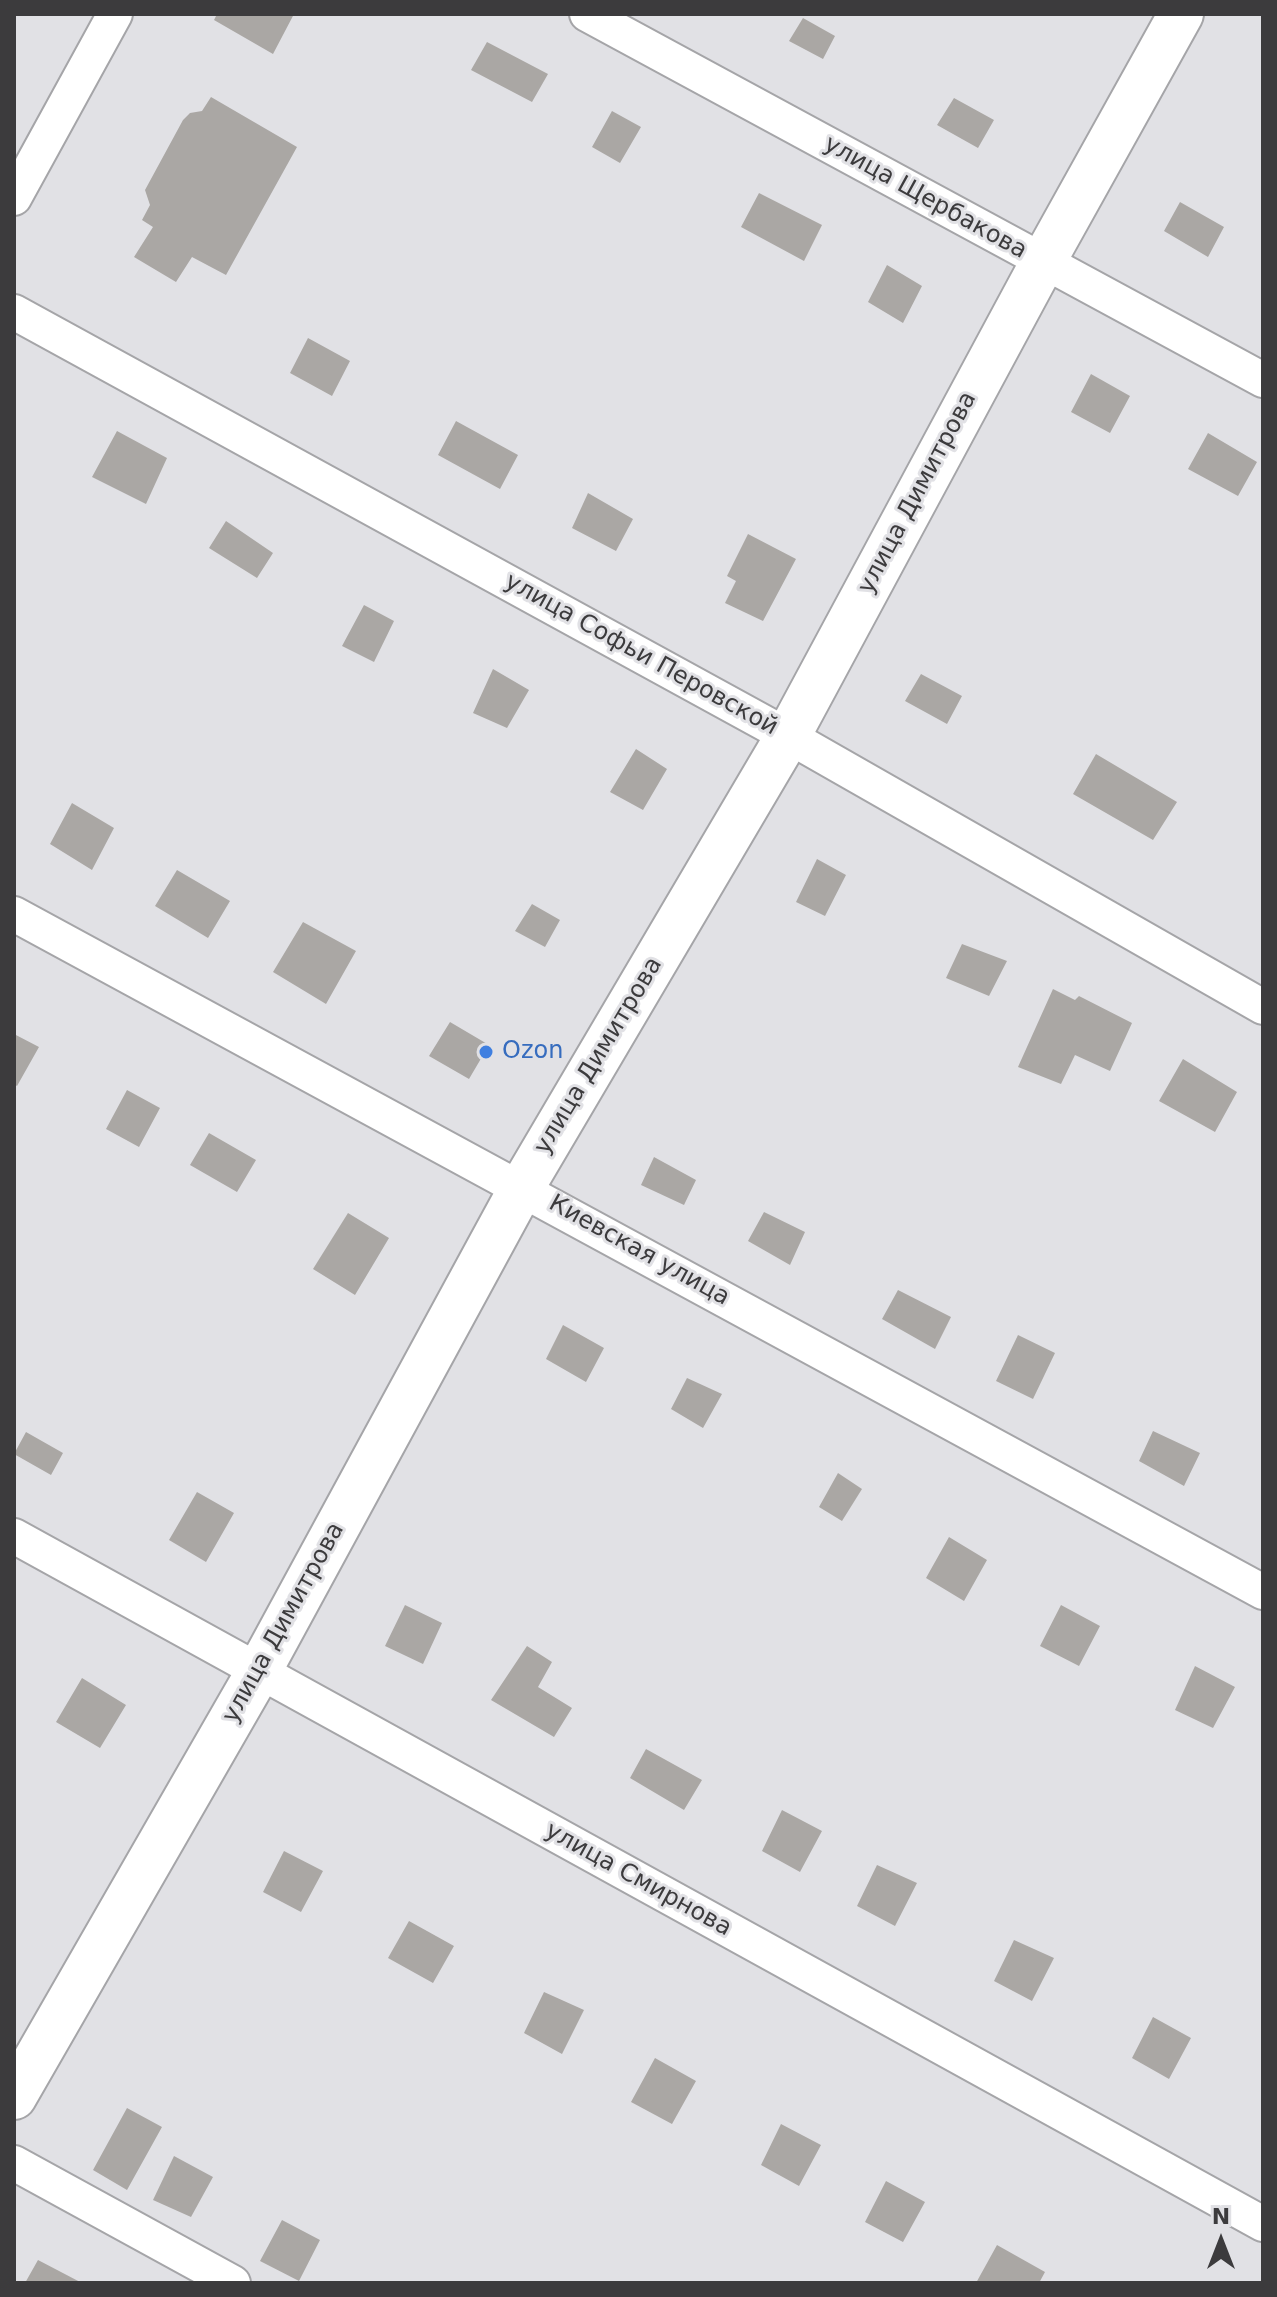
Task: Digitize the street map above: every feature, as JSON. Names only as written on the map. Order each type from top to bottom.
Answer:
[{"type":"street","points":[[14,198],[115,14]]},
{"type":"street","name":"улица Щербакова","points":[[587,14],[1263,380]]},
{"type":"street","name":"улица Димитрова","points":[[14,2097],[259,1671],[522,1187],[788,736],[1043,262],[1181,14]]},
{"type":"street","name":"улица Софьи Перовской","points":[[14,312],[788,736],[1263,1007]]},
{"type":"street","name":"Киевская улица","points":[[14,914],[522,1187],[1263,1592]]},
{"type":"street","name":"улица Смирнова","points":[[14,1536],[1263,2224]]},
{"type":"street","points":[[14,2163],[233,2283]]},
{"type":"building","points":[[217,14],[294,14],[273,54],[214,20]]},
{"type":"building","points":[[803,18],[835,36],[823,59],[789,41]]},
{"type":"building","points":[[487,42],[548,74],[532,102],[471,70]]},
{"type":"building","points":[[211,97],[297,147],[226,275],[192,257],[176,282],[134,257],[153,227],[142,220],[150,205],[145,190],[183,120],[190,113],[202,111]]},
{"type":"building","points":[[954,98],[994,120],[978,148],[937,125]]},
{"type":"building","points":[[612,111],[641,127],[620,163],[592,147]]},
{"type":"building","points":[[759,193],[822,225],[804,261],[741,227]]},
{"type":"building","points":[[1180,202],[1224,227],[1208,257],[1164,231]]},
{"type":"building","points":[[887,265],[922,286],[903,323],[868,302]]},
{"type":"building","points":[[308,338],[350,361],[332,396],[290,373]]},
{"type":"building","points":[[1091,374],[1130,396],[1110,433],[1071,412]]},
{"type":"building","points":[[456,421],[518,455],[500,489],[438,455]]},
{"type":"building","points":[[117,431],[167,458],[146,504],[92,477]]},
{"type":"building","points":[[1208,433],[1257,462],[1238,496],[1188,469]]},
{"type":"building","points":[[588,493],[633,519],[616,551],[572,528]]},
{"type":"building","points":[[226,521],[273,553],[257,578],[209,548]]},
{"type":"building","points":[[748,534],[796,559],[763,621],[725,603],[736,581],[727,576]]},
{"type":"building","points":[[364,605],[394,621],[374,662],[342,646]]},
{"type":"building","points":[[493,669],[529,690],[507,728],[473,713]]},
{"type":"building","points":[[921,674],[962,696],[947,724],[905,701]]},
{"type":"building","points":[[636,749],[667,769],[643,810],[610,792]]},
{"type":"building","points":[[1096,754],[1177,802],[1153,840],[1073,794]]},
{"type":"building","points":[[72,803],[114,828],[92,870],[50,844]]},
{"type":"building","points":[[817,859],[846,875],[825,916],[796,902]]},
{"type":"building","points":[[177,870],[230,901],[208,938],[155,906]]},
{"type":"building","points":[[532,904],[560,920],[545,947],[515,931]]},
{"type":"building","points":[[303,922],[356,951],[326,1004],[273,972]]},
{"type":"building","points":[[962,944],[1007,961],[989,996],[946,978]]},
{"type":"building","points":[[1053,989],[1075,1000],[1079,996],[1132,1023],[1110,1071],[1075,1055],[1061,1084],[1018,1067]]},
{"type":"building","points":[[450,1022],[489,1045],[469,1079],[429,1056]]},
{"type":"building","points":[[14,1034],[39,1047],[17,1086],[14,1084]]},
{"type":"building","points":[[1183,1059],[1237,1092],[1215,1132],[1159,1101]]},
{"type":"building","points":[[127,1090],[160,1108],[139,1147],[106,1129]]},
{"type":"building","points":[[209,1133],[256,1160],[237,1192],[190,1165]]},
{"type":"building","points":[[654,1157],[696,1180],[684,1205],[641,1185]]},
{"type":"building","points":[[764,1212],[805,1232],[790,1265],[748,1241]]},
{"type":"building","points":[[348,1213],[389,1238],[355,1295],[313,1269]]},
{"type":"building","points":[[898,1290],[951,1317],[935,1349],[882,1319]]},
{"type":"building","points":[[563,1325],[604,1348],[586,1382],[546,1359]]},
{"type":"building","points":[[1018,1335],[1055,1353],[1033,1399],[996,1381]]},
{"type":"building","points":[[687,1378],[722,1394],[703,1428],[671,1409]]},
{"type":"building","points":[[1153,1431],[1200,1453],[1184,1486],[1139,1461]]},
{"type":"building","points":[[26,1432],[63,1453],[51,1475],[14,1454]]},
{"type":"building","points":[[838,1473],[862,1489],[842,1521],[819,1507]]},
{"type":"building","points":[[197,1492],[234,1513],[206,1562],[169,1540]]},
{"type":"building","points":[[949,1537],[987,1560],[964,1601],[926,1578]]},
{"type":"building","points":[[405,1605],[442,1623],[423,1664],[385,1646]]},
{"type":"building","points":[[1061,1605],[1100,1626],[1079,1666],[1040,1646]]},
{"type":"building","points":[[527,1646],[552,1662],[538,1687],[572,1708],[554,1737],[491,1700]]},
{"type":"building","points":[[1195,1666],[1235,1687],[1213,1728],[1175,1710]]},
{"type":"building","points":[[82,1678],[126,1705],[100,1748],[56,1722]]},
{"type":"building","points":[[646,1749],[702,1780],[684,1810],[630,1778]]},
{"type":"building","points":[[782,1810],[822,1831],[800,1872],[762,1851]]},
{"type":"building","points":[[284,1851],[323,1871],[301,1912],[263,1892]]},
{"type":"building","points":[[877,1865],[917,1883],[895,1926],[857,1906]]},
{"type":"building","points":[[409,1921],[454,1946],[433,1983],[388,1958]]},
{"type":"building","points":[[1014,1940],[1054,1958],[1032,2001],[994,1981]]},
{"type":"building","points":[[544,1992],[584,2010],[562,2054],[524,2033]]},
{"type":"building","points":[[1153,2017],[1191,2038],[1169,2079],[1132,2058]]},
{"type":"building","points":[[655,2058],[696,2081],[672,2124],[631,2102]]},
{"type":"building","points":[[127,2108],[162,2127],[127,2190],[93,2170]]},
{"type":"building","points":[[781,2124],[821,2145],[799,2186],[761,2165]]},
{"type":"building","points":[[174,2156],[213,2177],[191,2217],[153,2200]]},
{"type":"building","points":[[886,2181],[925,2202],[903,2242],[865,2222]]},
{"type":"building","points":[[282,2220],[320,2240],[299,2281],[260,2261]]},
{"type":"building","points":[[997,2245],[1045,2272],[1039,2283],[976,2283]]},
{"type":"building","points":[[38,2260],[82,2283],[25,2283]]},
{"type":"place","name":"Ozon","points":[[486,1052]]}]
